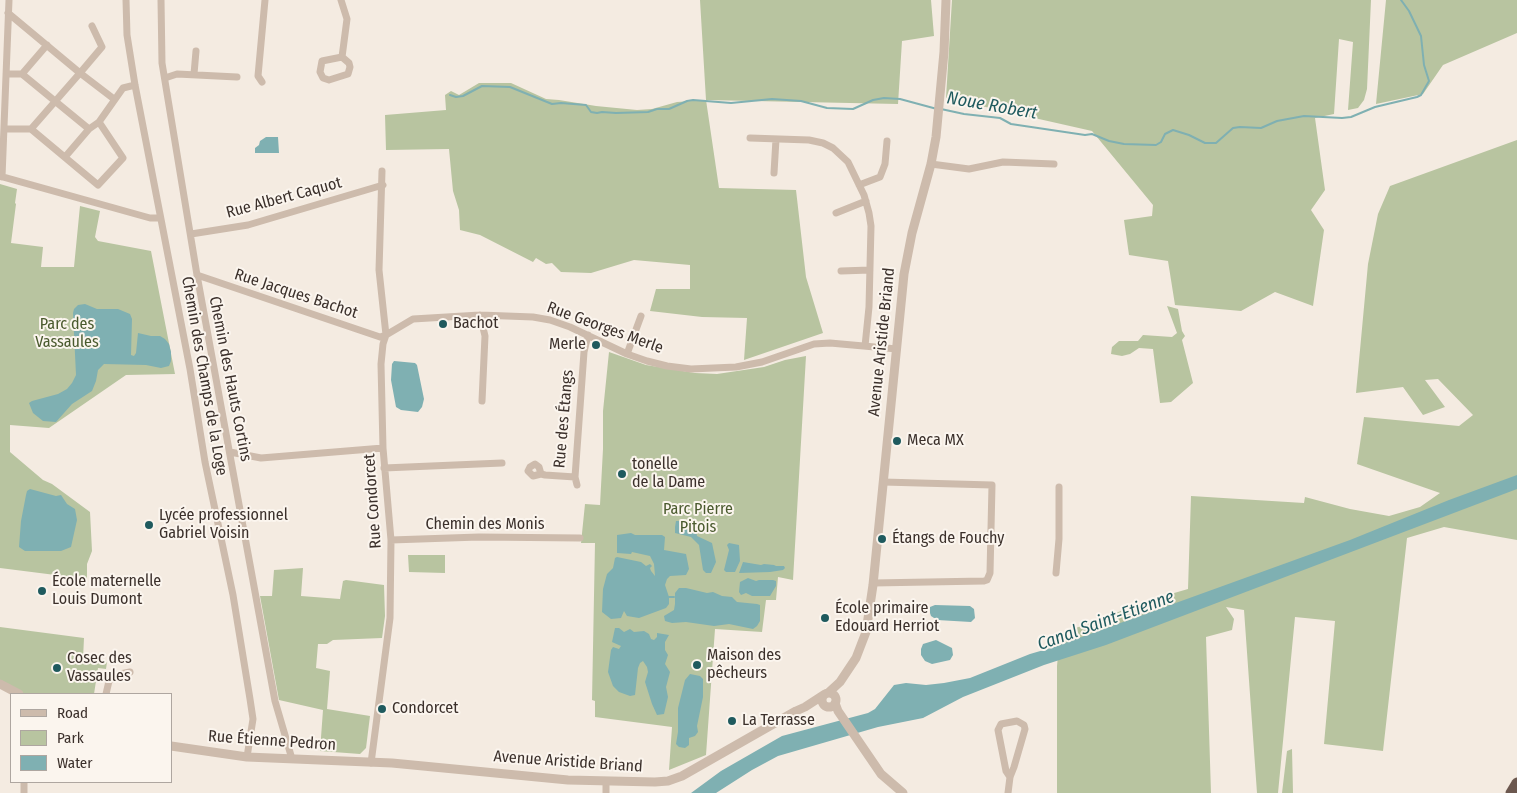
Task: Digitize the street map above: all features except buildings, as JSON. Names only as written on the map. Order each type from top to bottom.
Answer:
[{"type":"highway","points":[[1511,793],[1517,783]]},
{"type":"street","points":[[9,0],[1,176],[150,218],[160,218]]},
{"type":"street","name":"Chemin des Champs de la Loge","points":[[126,0],[126,35],[190,368],[209,481],[233,595],[250,698],[252,720],[246,756]]},
{"type":"street","name":"Chemin des Hauts Cortins","points":[[161,0],[162,63],[197,275],[275,701],[292,759]]},
{"type":"street","points":[[262,82],[258,76],[266,0]]},
{"type":"street","points":[[342,0],[347,19],[342,57]]},
{"type":"street","name":"Avenue Aristide Briand","points":[[371,763],[392,763],[568,780],[668,781],[682,776],[796,711],[832,703],[840,682],[862,645],[868,625],[896,349],[908,251],[931,164],[939,110],[946,0]]},
{"type":"street","points":[[8,13],[80,74],[114,99]]},
{"type":"street","points":[[32,129],[102,47],[92,26]]},
{"type":"street","points":[[22,74],[47,45]]},
{"type":"street","points":[[194,74],[196,51]]},
{"type":"street","points":[[342,57],[349,63],[348,74],[329,80],[323,78],[320,72],[322,61],[342,57]]},
{"type":"street","points":[[6,74],[22,74],[89,129]]},
{"type":"street","points":[[165,78],[177,74],[237,77]]},
{"type":"street","points":[[65,157],[89,129],[99,122],[123,88],[135,85]]},
{"type":"street","points":[[4,129],[32,129],[98,185],[123,158],[99,122]]},
{"type":"street","points":[[750,138],[809,140],[823,143],[833,148],[848,162],[866,201],[871,226],[870,307],[865,346]]},
{"type":"street","points":[[774,173],[776,139]]},
{"type":"street","points":[[859,185],[880,177],[885,164],[887,142]]},
{"type":"street","points":[[931,164],[969,168],[1003,162],[1054,164]]},
{"type":"street","points":[[382,171],[379,270],[386,335],[413,319],[480,316],[485,336],[482,401]]},
{"type":"street","name":"Rue Albert Caquot","points":[[191,234],[248,226],[383,185]]},
{"type":"street","points":[[836,213],[866,201]]},
{"type":"street","points":[[841,271],[870,270]]},
{"type":"street","name":"Rue Jacques Bachot","points":[[197,275],[380,337],[386,335]]},
{"type":"street","name":"Rue Georges Merle","points":[[480,316],[533,317],[550,320],[588,335],[627,354],[667,366],[691,369],[736,367],[762,362],[814,344],[830,343],[896,349]]},
{"type":"street","points":[[627,354],[641,316]]},
{"type":"street","name":"Rue Condorcet","points":[[371,763],[390,618],[391,540],[384,468],[380,364],[386,335]]},
{"type":"street","name":"Rue des Étangs","points":[[543,475],[575,477],[584,352],[588,335]]},
{"type":"street","points":[[230,452],[261,458],[383,448]]},
{"type":"street","points":[[384,468],[502,463]]},
{"type":"street","points":[[575,477],[577,485]]},
{"type":"street","points":[[873,583],[984,581],[988,580],[990,574],[992,484],[883,482]]},
{"type":"street","points":[[1056,573],[1059,539],[1059,487]]},
{"type":"street","name":"Chemin des Monis","points":[[391,540],[479,537],[580,538]]},
{"type":"street","points":[[106,693],[108,680],[120,674],[130,672]]},
{"type":"street","points":[[0,684],[17,693]]},
{"type":"street","points":[[832,703],[881,774],[903,793]]},
{"type":"street","points":[[1008,793],[1010,777],[1025,730],[1024,726],[1017,721],[1001,724],[998,730],[1006,771],[1010,777]]},
{"type":"street","name":"Rue Étienne Pedron","points":[[172,746],[246,756],[371,763]]},
{"type":"street","points":[[606,781],[606,793]]},
{"type":"green space","points":[[700,0],[931,0],[934,36],[902,41],[898,104],[706,100]]},
{"type":"green space","points":[[952,0],[1371,0],[1367,89],[1364,100],[1358,108],[1348,110],[1353,42],[1339,39],[1334,114],[1315,118],[1325,190],[1311,210],[1324,230],[1313,306],[1275,292],[1241,311],[1175,305],[1168,261],[1129,255],[1124,220],[1152,216],[1153,205],[1092,131],[946,98]]},
{"type":"green space","points":[[1386,0],[1517,0],[1517,33],[1443,65],[1423,94],[1376,104]]},
{"type":"green space","points":[[479,83],[511,83],[546,99],[637,110],[652,109],[677,102],[706,100],[719,188],[796,190],[806,277],[823,333],[744,360],[747,318],[702,317],[650,311],[656,289],[690,289],[690,265],[634,260],[591,273],[561,272],[552,263],[546,264],[536,258],[533,262],[480,235],[460,230],[459,210],[453,191],[449,149],[386,150],[385,115],[446,110],[445,95],[451,91],[459,95]]},
{"type":"green space","points":[[1517,140],[1517,540],[1444,527],[1407,538],[1383,751],[1324,744],[1335,621],[1295,617],[1278,793],[1257,793],[1244,610],[1226,607],[1234,619],[1232,630],[1206,637],[1211,793],[1057,793],[1057,666],[1060,634],[1150,600],[1188,589],[1191,496],[1304,503],[1305,497],[1350,509],[1389,516],[1420,507],[1440,493],[1357,464],[1364,417],[1459,426],[1473,415],[1438,379],[1425,380],[1445,407],[1423,415],[1403,387],[1356,393],[1368,264],[1378,214],[1390,186]]},
{"type":"green space","name":"Parc des Vassaules","points":[[0,184],[17,189],[11,243],[43,247],[41,267],[74,267],[80,206],[100,211],[95,237],[98,241],[151,251],[175,374],[126,375],[49,428],[10,425],[10,452],[43,480],[52,484],[90,512],[92,551],[87,564],[87,579],[0,568]]},
{"type":"green space","points":[[1167,306],[1178,309],[1182,331],[1185,336],[1182,340],[1193,383],[1171,402],[1160,403],[1153,349],[1139,348],[1130,354],[1122,356],[1111,354],[1112,347],[1119,341],[1138,341],[1143,335],[1172,337],[1177,333]]},
{"type":"green space","name":"Parc Pierre Pitois","points":[[609,352],[646,365],[695,373],[717,374],[764,367],[806,356],[793,580],[778,577],[776,600],[766,600],[762,632],[715,629],[706,755],[669,770],[672,727],[595,717],[595,701],[592,700],[595,543],[581,543],[585,504],[600,505],[603,411]]},
{"type":"green space","points":[[408,555],[445,555],[445,573],[409,572]]},
{"type":"green space","points":[[303,568],[301,596],[340,599],[343,581],[346,580],[384,585],[385,616],[382,638],[333,640],[327,644],[318,644],[316,668],[330,671],[327,709],[370,716],[366,748],[360,754],[320,751],[323,710],[279,700],[260,596],[272,596],[274,570]]},
{"type":"green space","points":[[0,627],[84,638],[83,659],[107,662],[106,669],[98,668],[94,693],[19,693],[0,682]]},
{"type":"green space","points":[[1292,749],[1293,793],[1282,793],[1287,751]]},
{"type":"water","points":[[266,137],[278,137],[279,153],[255,153],[255,148]]},
{"type":"water","points":[[85,304],[97,309],[118,309],[130,314],[132,319],[131,355],[134,356],[136,353],[138,333],[160,336],[169,344],[171,361],[169,366],[161,368],[146,365],[104,364],[98,370],[92,391],[72,404],[56,422],[43,421],[33,413],[29,403],[58,394],[67,389],[72,383],[76,375],[73,313],[78,305]]},
{"type":"water","points":[[394,361],[415,363],[417,365],[424,399],[422,407],[418,412],[401,410],[396,407],[391,380],[392,364]]},
{"type":"water","points":[[1517,475],[1517,489],[1106,645],[1044,665],[963,697],[923,718],[878,727],[778,756],[716,793],[691,793],[721,771],[782,736],[868,713],[875,709],[894,685],[906,683],[926,685],[970,678],[1030,654],[1350,540]]},
{"type":"water","points":[[30,489],[56,496],[61,495],[67,504],[75,509],[77,520],[71,547],[61,551],[25,551],[19,547],[21,521],[27,491]]},
{"type":"water","points":[[676,521],[688,521],[695,524],[697,536],[712,543],[716,562],[711,573],[706,573],[703,570],[699,545],[691,537],[675,533]]},
{"type":"water","points":[[631,533],[635,535],[662,535],[665,537],[664,550],[686,554],[689,569],[686,575],[670,576],[667,579],[665,585],[669,604],[666,608],[639,618],[627,616],[624,611],[621,618],[611,619],[602,612],[603,589],[607,574],[613,568],[615,558],[641,562],[646,566],[650,564],[652,566],[650,568],[651,571],[655,576],[654,564],[650,556],[632,552],[631,554],[617,553],[617,535]]},
{"type":"water","points":[[729,543],[739,545],[740,561],[735,572],[726,572],[724,570],[729,550],[727,545]]},
{"type":"water","points":[[743,562],[784,566],[785,568],[770,572],[739,573]]},
{"type":"water","points":[[748,578],[756,581],[773,580],[776,581],[776,586],[770,596],[752,596],[746,593],[741,595],[739,592],[740,582]]},
{"type":"water","points":[[679,588],[707,593],[713,592],[722,596],[732,597],[737,602],[760,605],[760,621],[753,629],[729,624],[714,626],[665,621],[664,616],[674,610],[675,593]]},
{"type":"water","points":[[935,605],[970,606],[974,609],[975,618],[971,622],[937,620],[930,613],[930,607]]},
{"type":"water","points":[[615,628],[619,628],[624,632],[630,629],[634,632],[644,631],[654,640],[657,637],[657,633],[669,635],[665,642],[665,650],[668,655],[665,664],[670,672],[666,687],[668,697],[664,714],[657,715],[652,704],[645,682],[648,672],[647,667],[643,661],[638,668],[635,695],[630,696],[619,692],[613,686],[608,672],[611,650],[613,647],[619,649],[621,646],[612,642]]},
{"type":"water","points":[[936,640],[952,648],[953,655],[950,660],[932,664],[925,661],[921,655],[923,644]]},
{"type":"water","points":[[690,674],[700,676],[703,679],[703,697],[697,726],[698,732],[695,736],[689,738],[689,745],[685,748],[679,747],[676,744],[678,708],[685,680]]},
{"type":"waterway","name":"Noue Robert","points":[[941,109],[1000,118],[1011,124],[1085,135],[1092,134],[1109,141],[1124,144],[1156,145],[1161,142],[1165,134],[1173,130],[1205,143],[1216,143],[1233,128],[1261,128],[1277,121],[1304,116],[1351,117],[1375,107],[1417,97],[1421,95],[1429,81],[1424,65],[1421,36],[1409,11],[1401,0]]},
{"type":"waterway","name":"Noue Robert","points":[[450,95],[456,97],[463,96],[482,86],[510,87],[552,104],[586,105],[591,112],[597,113],[648,112],[657,109],[669,109],[693,100],[731,103],[772,99],[801,101],[827,108],[853,109],[873,100],[884,98],[900,99],[937,109]]},
{"type":"waterway","points":[[669,597],[674,597]]},
{"type":"place","name":"Bachot","points":[[443,324]]},
{"type":"place","name":"Merle","points":[[596,345]]},
{"type":"place","name":"Meca MX","points":[[897,441]]},
{"type":"place","name":"tonelle de la Dame","points":[[622,474]]},
{"type":"place","name":"Lycée professionnel Gabriel Voisin","points":[[149,525]]},
{"type":"place","name":"Étangs de Fouchy","points":[[882,539]]},
{"type":"place","name":"École maternelle Louis Dumont","points":[[42,591]]},
{"type":"place","name":"École primaire Edouard Herriot","points":[[825,618]]},
{"type":"place","name":"Maison des pêcheurs","points":[[697,665]]},
{"type":"place","name":"Cosec des Vassaules","points":[[57,668]]},
{"type":"place","name":"Condorcet","points":[[382,709]]},
{"type":"place","name":"La Terrasse","points":[[732,721]]},
{"type":"water label","name":"Canal Saint-Etienne","points":[[1106,621]]}]
